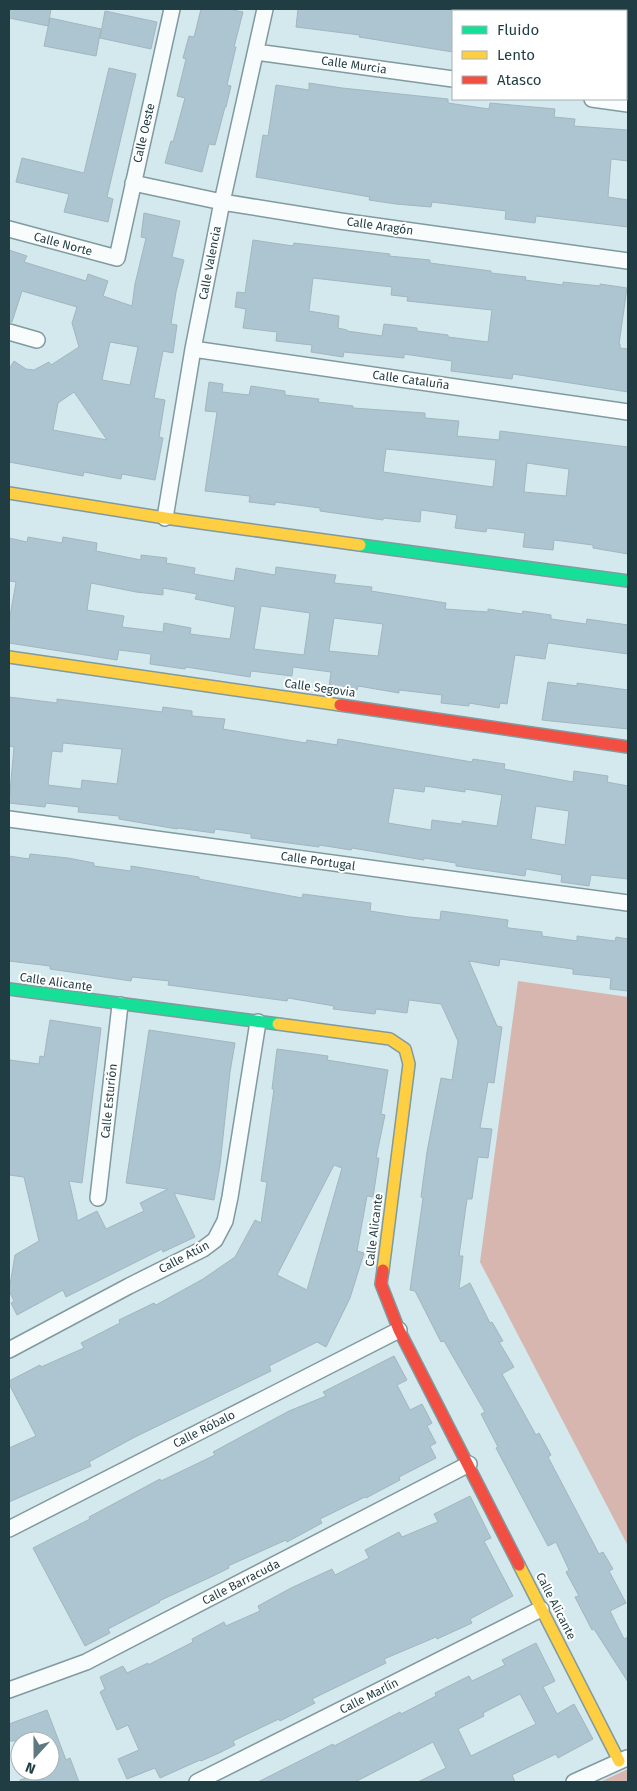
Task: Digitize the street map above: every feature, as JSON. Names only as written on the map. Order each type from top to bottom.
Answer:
[{"type":"street","name":"Calle Oeste","points":[[117,258],[172,9]]},
{"type":"street","name":"Calle Valencia","points":[[165,518],[193,349],[222,202],[265,9]]},
{"type":"street","name":"Calle Murcia","points":[[256,52],[452,79]]},
{"type":"street","points":[[599,100],[628,104]]},
{"type":"street","name":"Calle Aragón","points":[[134,183],[222,202],[340,221],[628,261]]},
{"type":"street","name":"Calle Norte","points":[[9,229],[117,258]]},
{"type":"street","points":[[9,332],[37,340]]},
{"type":"street","name":"Calle Cataluña","points":[[193,349],[628,412]]},
{"type":"street","points":[[9,494],[165,518],[628,581]]},
{"type":"street","name":"Calle Segovia","points":[[9,657],[628,747]]},
{"type":"street","name":"Calle Portugal","points":[[9,818],[628,903]]},
{"type":"street","name":"Calle Alicante","points":[[9,989],[390,1039],[405,1049],[409,1064],[381,1284],[399,1330],[542,1609],[624,1759]]},
{"type":"street","name":"Calle Esturión","points":[[98,1198],[120,1005]]},
{"type":"street","name":"Calle Atún","points":[[9,1350],[203,1249],[215,1240],[225,1221],[230,1197],[258,1022]]},
{"type":"street","name":"Calle Róbalo","points":[[9,1529],[399,1330]]},
{"type":"street","name":"Calle Barracuda","points":[[9,1690],[86,1662],[469,1464]]},
{"type":"street","name":"Calle Marlín","points":[[197,1782],[542,1609]]},
{"type":"street","points":[[574,1782],[624,1759]]},
{"type":"shaded area","points":[[518,981],[628,997],[628,1546],[480,1262]]},
{"type":"shaded area","points":[[628,1769],[628,1782],[600,1782]]},
{"type":"building","points":[[9,9],[51,9],[48,26],[9,18]]},
{"type":"building","points":[[201,9],[227,9],[243,12],[227,85],[231,86],[226,107],[215,145],[209,144],[202,172],[165,163],[185,98],[177,96],[186,59],[183,58],[189,36],[194,37]]},
{"type":"building","points":[[298,9],[453,9],[452,52],[359,37],[360,35],[296,27]]},
{"type":"building","points":[[105,11],[157,22],[151,49],[100,38]]},
{"type":"building","points":[[50,18],[101,29],[96,56],[44,46]]},
{"type":"building","points":[[109,68],[136,74],[107,197],[113,199],[108,222],[64,212],[69,194],[16,182],[22,158],[84,173]]},
{"type":"building","points":[[309,83],[448,99],[448,103],[489,109],[490,103],[555,109],[554,117],[575,119],[574,126],[628,130],[628,161],[611,159],[608,197],[628,200],[628,227],[536,216],[535,223],[505,219],[506,211],[432,202],[431,207],[396,204],[369,200],[370,197],[256,177],[263,135],[268,136],[276,85],[309,90]]},
{"type":"building","points":[[144,213],[180,221],[172,257],[184,260],[171,324],[177,325],[173,353],[163,351],[154,398],[165,400],[159,437],[163,438],[155,480],[122,474],[121,479],[84,472],[83,476],[9,462],[9,369],[14,361],[26,369],[34,370],[49,362],[51,365],[79,347],[72,323],[77,307],[22,291],[12,322],[9,322],[9,250],[27,256],[24,262],[86,281],[88,274],[108,281],[103,296],[132,306],[146,238],[141,237]],"holes":[[[110,342],[138,347],[130,385],[102,380]],[[74,392],[107,440],[53,430],[58,403]]]},
{"type":"building","points":[[253,240],[293,246],[294,243],[390,254],[389,256],[430,260],[430,263],[491,271],[491,273],[526,277],[525,280],[563,285],[563,282],[627,288],[619,344],[620,348],[628,349],[628,392],[513,374],[512,379],[451,371],[452,361],[404,354],[404,358],[344,352],[343,357],[311,352],[312,345],[276,341],[277,332],[243,328],[246,309],[235,307],[237,292],[245,293]],"holes":[[[313,278],[392,287],[391,295],[408,297],[407,301],[492,310],[488,342],[448,337],[448,335],[417,331],[417,328],[384,324],[382,336],[347,331],[338,328],[339,316],[309,311]]]},
{"type":"building","points":[[209,382],[223,384],[222,392],[249,395],[251,386],[285,391],[285,395],[319,399],[318,402],[353,406],[353,408],[425,413],[425,418],[459,421],[457,436],[499,440],[500,431],[628,447],[628,554],[593,548],[593,545],[554,540],[553,550],[523,547],[525,533],[487,528],[486,532],[455,528],[457,515],[421,510],[420,522],[383,518],[383,520],[320,511],[320,508],[275,502],[275,505],[249,502],[250,496],[205,491],[217,412],[205,411]],"holes":[[[386,449],[496,460],[493,487],[383,472]],[[527,463],[569,469],[566,496],[524,492]]]},
{"type":"building","points":[[28,537],[62,543],[63,537],[97,543],[96,551],[141,560],[141,555],[167,558],[166,563],[195,568],[194,574],[234,581],[236,568],[275,575],[276,567],[336,575],[334,583],[372,587],[371,591],[446,603],[445,609],[488,612],[488,609],[522,614],[523,611],[551,615],[551,619],[586,624],[587,619],[628,625],[628,654],[548,643],[545,659],[515,655],[507,704],[500,703],[499,708],[469,703],[469,706],[441,703],[442,695],[399,690],[399,693],[358,686],[357,690],[329,687],[331,672],[293,667],[292,676],[251,671],[250,677],[186,667],[185,669],[150,664],[151,654],[119,650],[117,660],[9,643],[9,622],[16,582],[9,581],[9,538],[27,542]],"holes":[[[91,583],[163,595],[163,588],[197,594],[195,599],[235,607],[230,639],[190,634],[191,628],[164,623],[163,632],[122,627],[124,616],[87,610]],[[261,606],[310,613],[304,655],[254,649]],[[334,618],[383,624],[378,656],[329,651]]]},
{"type":"building","points":[[548,682],[577,686],[577,683],[628,690],[628,729],[542,720]]},
{"type":"building","points":[[9,697],[57,703],[57,699],[162,712],[163,707],[192,711],[192,716],[225,719],[223,729],[306,743],[307,740],[337,745],[338,739],[472,762],[473,759],[505,764],[504,769],[573,782],[574,771],[608,776],[607,782],[628,786],[628,879],[591,875],[589,886],[561,882],[562,875],[526,869],[525,876],[456,866],[456,863],[424,858],[424,860],[352,848],[351,850],[319,845],[319,847],[251,838],[251,834],[215,829],[214,833],[177,829],[119,819],[119,816],[78,812],[79,807],[46,803],[45,807],[9,803],[14,747],[9,746]],"holes":[[[63,743],[122,749],[117,784],[82,780],[81,789],[48,785],[52,751],[62,752]],[[425,786],[465,792],[465,789],[502,795],[497,826],[462,821],[462,824],[432,820],[431,830],[388,823],[394,788],[424,792]],[[536,806],[569,811],[565,845],[531,839]]]},
{"type":"building","points":[[30,854],[68,858],[94,863],[94,866],[131,871],[131,866],[199,877],[199,879],[302,898],[303,894],[371,903],[370,911],[409,917],[440,920],[441,911],[508,920],[507,927],[509,928],[542,932],[542,936],[577,941],[577,936],[615,941],[616,937],[628,939],[628,991],[610,989],[611,978],[573,974],[573,969],[500,959],[499,966],[469,961],[497,1026],[502,1027],[494,1083],[488,1082],[480,1128],[492,1129],[488,1158],[478,1157],[472,1199],[467,1199],[459,1256],[463,1256],[459,1289],[470,1283],[490,1323],[492,1322],[503,1341],[499,1342],[514,1367],[502,1374],[536,1435],[539,1433],[551,1455],[548,1457],[599,1554],[603,1552],[613,1569],[609,1571],[626,1603],[610,1611],[624,1639],[628,1637],[628,1682],[594,1629],[592,1630],[575,1597],[579,1596],[566,1572],[569,1570],[556,1542],[548,1546],[496,1448],[498,1447],[481,1414],[485,1412],[444,1341],[441,1342],[415,1291],[410,1290],[423,1198],[421,1197],[427,1152],[441,1078],[452,1080],[458,1041],[441,1004],[409,1000],[407,1013],[376,1009],[375,1014],[333,1009],[334,1006],[288,998],[287,1001],[168,985],[169,981],[132,977],[131,981],[50,969],[50,966],[9,961],[9,856],[29,859]]},
{"type":"building","points":[[50,1020],[101,1028],[82,1183],[69,1181],[77,1221],[97,1211],[106,1229],[144,1211],[140,1203],[168,1189],[126,1183],[149,1030],[235,1043],[214,1200],[174,1193],[195,1237],[163,1252],[162,1249],[66,1297],[63,1290],[17,1315],[11,1303],[14,1301],[9,1291],[15,1255],[39,1241],[24,1177],[9,1175],[10,1060],[39,1064],[40,1056],[44,1057]]},
{"type":"building","points":[[277,1049],[328,1056],[327,1060],[388,1070],[381,1114],[385,1115],[376,1158],[379,1158],[373,1197],[367,1196],[357,1251],[364,1253],[350,1298],[326,1347],[317,1342],[269,1366],[271,1371],[135,1437],[89,1462],[91,1466],[9,1502],[9,1448],[36,1436],[9,1381],[40,1365],[41,1367],[84,1348],[81,1343],[120,1323],[119,1320],[154,1303],[156,1305],[203,1279],[235,1257],[255,1220],[261,1223],[267,1182],[261,1181],[274,1089],[272,1089]],"holes":[[[334,1165],[342,1168],[307,1290],[277,1275]]]},
{"type":"building","points":[[394,1356],[407,1380],[397,1385],[410,1410],[422,1404],[432,1423],[427,1426],[436,1443],[430,1446],[436,1458],[399,1477],[400,1480],[366,1498],[320,1519],[322,1523],[287,1542],[286,1540],[228,1566],[229,1568],[159,1601],[108,1629],[110,1633],[85,1646],[33,1548],[90,1519],[89,1517],[160,1479],[161,1481],[215,1455],[213,1452],[289,1411],[326,1396],[323,1392]]},
{"type":"building","points":[[470,1496],[491,1538],[484,1541],[513,1596],[470,1619],[472,1623],[437,1639],[436,1637],[384,1659],[386,1663],[312,1699],[315,1703],[280,1721],[279,1719],[233,1741],[235,1745],[219,1753],[160,1778],[155,1768],[127,1779],[118,1759],[139,1750],[128,1725],[117,1730],[100,1692],[105,1689],[100,1677],[123,1666],[127,1673],[148,1663],[148,1665],[193,1642],[192,1639],[224,1622],[226,1626],[260,1611],[258,1606],[291,1588],[332,1569],[335,1575],[369,1558],[365,1550],[399,1532],[402,1537],[438,1522],[434,1514]]},
{"type":"building","points":[[536,1643],[555,1681],[543,1687],[557,1714],[574,1704],[593,1739],[558,1758],[556,1754],[512,1775],[515,1782],[418,1782],[446,1768],[433,1742],[355,1782],[258,1782],[400,1712],[401,1714],[436,1696],[435,1693],[469,1676],[472,1681],[505,1665],[502,1660]],"holes":[[[520,1694],[536,1724],[471,1756],[458,1729],[484,1716],[483,1713]]]},
{"type":"building","points":[[47,1710],[55,1731],[10,1731],[9,1741],[9,1724]]},
{"type":"building","points":[[60,1744],[66,1760],[70,1758],[79,1782],[20,1782],[60,1781]]},
{"type":"traffic: fast","points":[[360,545],[628,581]]},
{"type":"traffic: fast","points":[[9,989],[278,1024]]},
{"type":"traffic: slow","points":[[9,493],[165,518],[360,545]]},
{"type":"traffic: slow","points":[[9,657],[340,705]]},
{"type":"traffic: slow","points":[[278,1024],[390,1039],[405,1049],[409,1064],[383,1270]]},
{"type":"traffic: slow","points":[[519,1565],[619,1761]]},
{"type":"traffic: jam","points":[[340,705],[628,747]]},
{"type":"traffic: jam","points":[[383,1270],[381,1284],[399,1330],[519,1565]]}]
